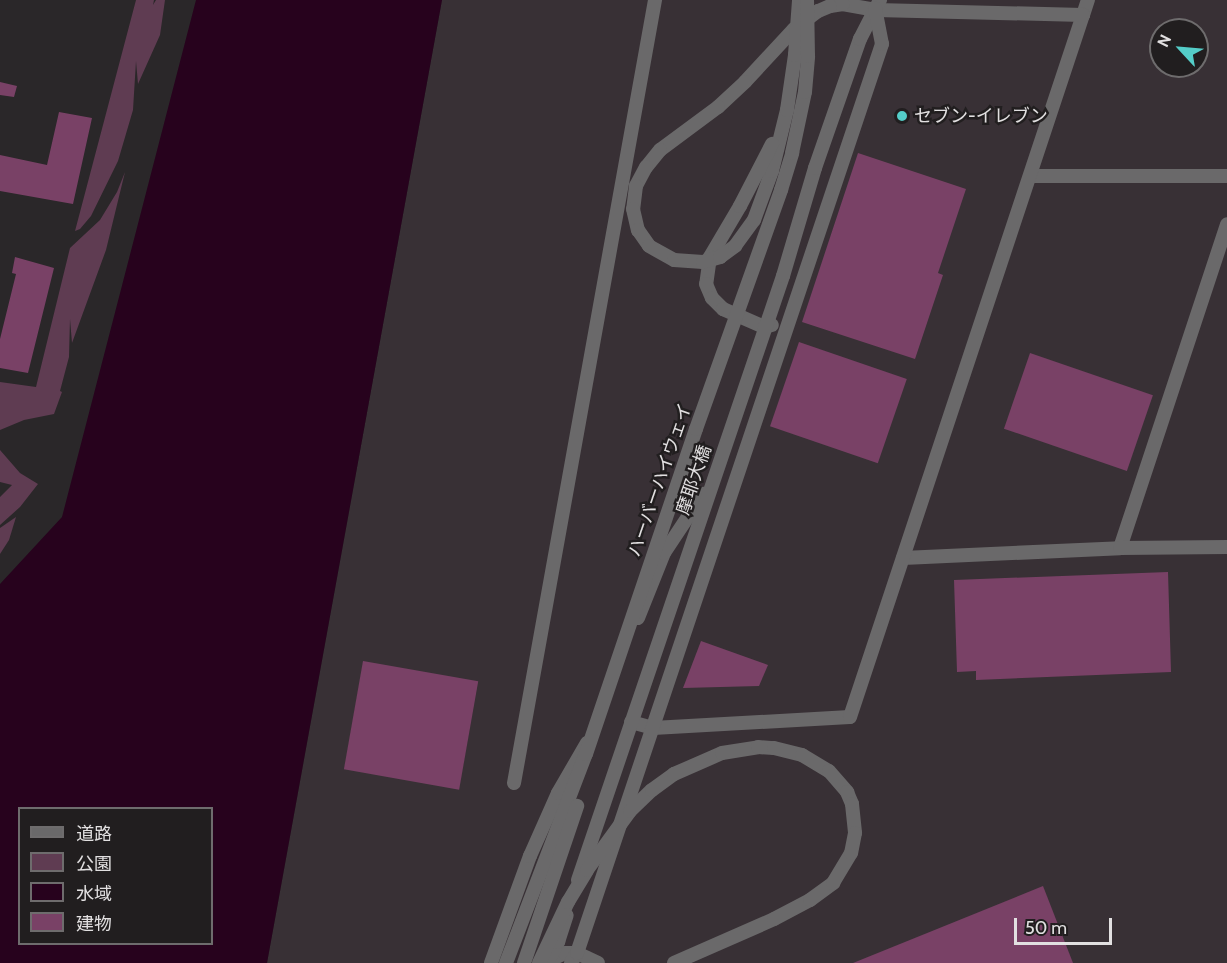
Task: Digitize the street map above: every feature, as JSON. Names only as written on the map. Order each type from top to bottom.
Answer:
[{"type":"street","points":[[514,783],[655,0]]},
{"type":"street","points":[[794,0],[791,54],[779,122],[765,162],[710,256],[706,284],[712,298],[723,309],[764,327],[780,319],[818,206],[843,158]]},
{"type":"street","points":[[799,0],[795,55],[787,110],[767,190],[754,220],[735,246],[720,256],[703,262],[674,260],[649,246],[638,230],[633,209],[636,186],[646,167],[660,150],[718,106],[745,82],[794,29],[818,10],[843,4],[875,3],[1083,15]]},
{"type":"street","name":"ハーバーハイウェイ","points":[[506,963],[586,754],[696,429],[781,190],[795,143],[805,92],[808,56],[807,0]]},
{"type":"street","name":"ハーバーハイウェイ","points":[[524,963],[702,434],[799,157],[813,89],[816,53],[814,0]]},
{"type":"street","points":[[631,722],[653,728],[850,717],[1088,0]]},
{"type":"street","points":[[574,958],[882,44],[875,3]]},
{"type":"street","name":"摩耶大橋","points":[[545,962],[558,942],[764,327],[814,168],[875,3]]},
{"type":"street","points":[[1031,176],[1227,176]]},
{"type":"street","points":[[1120,548],[1227,224]]},
{"type":"street","points":[[491,963],[530,856],[558,793],[597,723],[664,554],[714,478]]},
{"type":"street","points":[[903,558],[1120,548],[1227,547]]},
{"type":"street","points":[[545,962],[568,902],[609,837],[652,790],[699,761],[722,753],[758,747],[789,751],[816,761],[839,781],[852,804],[855,833],[851,853],[832,883],[810,900],[774,919],[674,963]]},
{"type":"street","points":[[545,962],[565,953],[574,958],[598,963]]},
{"type":"shaded area","points":[[442,0],[1227,0],[1227,963],[267,963]]},
{"type":"green space","points":[[136,0],[154,0],[153,5],[156,0],[165,0],[160,35],[138,84],[136,61],[133,110],[118,161],[91,216],[80,229],[75,231]]},
{"type":"green space","points":[[125,172],[106,250],[72,343],[70,319],[69,357],[60,391],[62,392],[54,414],[24,420],[0,430],[0,382],[36,387],[70,248],[100,220],[117,192]]},
{"type":"green space","points":[[0,450],[20,473],[38,484],[20,507],[0,525],[0,497],[12,485],[0,482]]},
{"type":"green space","points":[[16,517],[9,540],[0,554],[0,528]]},
{"type":"water","points":[[196,0],[442,0],[267,963],[0,963],[0,584],[62,517]]},
{"type":"building","points":[[0,82],[17,86],[14,97],[0,95]]},
{"type":"building","points":[[59,112],[92,118],[73,204],[0,191],[0,155],[47,165]]},
{"type":"building","points":[[858,153],[966,189],[938,273],[943,275],[915,359],[802,322]]},
{"type":"building","points":[[15,257],[54,268],[28,373],[0,368],[0,339],[16,274],[12,273]]},
{"type":"building","points":[[799,342],[907,379],[878,463],[770,426]]},
{"type":"building","points":[[1030,353],[1153,395],[1127,471],[1004,429]]},
{"type":"building","points":[[1168,572],[1171,672],[976,680],[976,671],[957,672],[954,580]]},
{"type":"building","points":[[701,641],[768,665],[759,686],[683,688]]},
{"type":"building","points":[[363,661],[478,681],[459,790],[344,769]]},
{"type":"building","points":[[1043,886],[1073,963],[853,963]]},
{"type":"place","name":"セブン-イレブン","points":[[902,116]]}]
